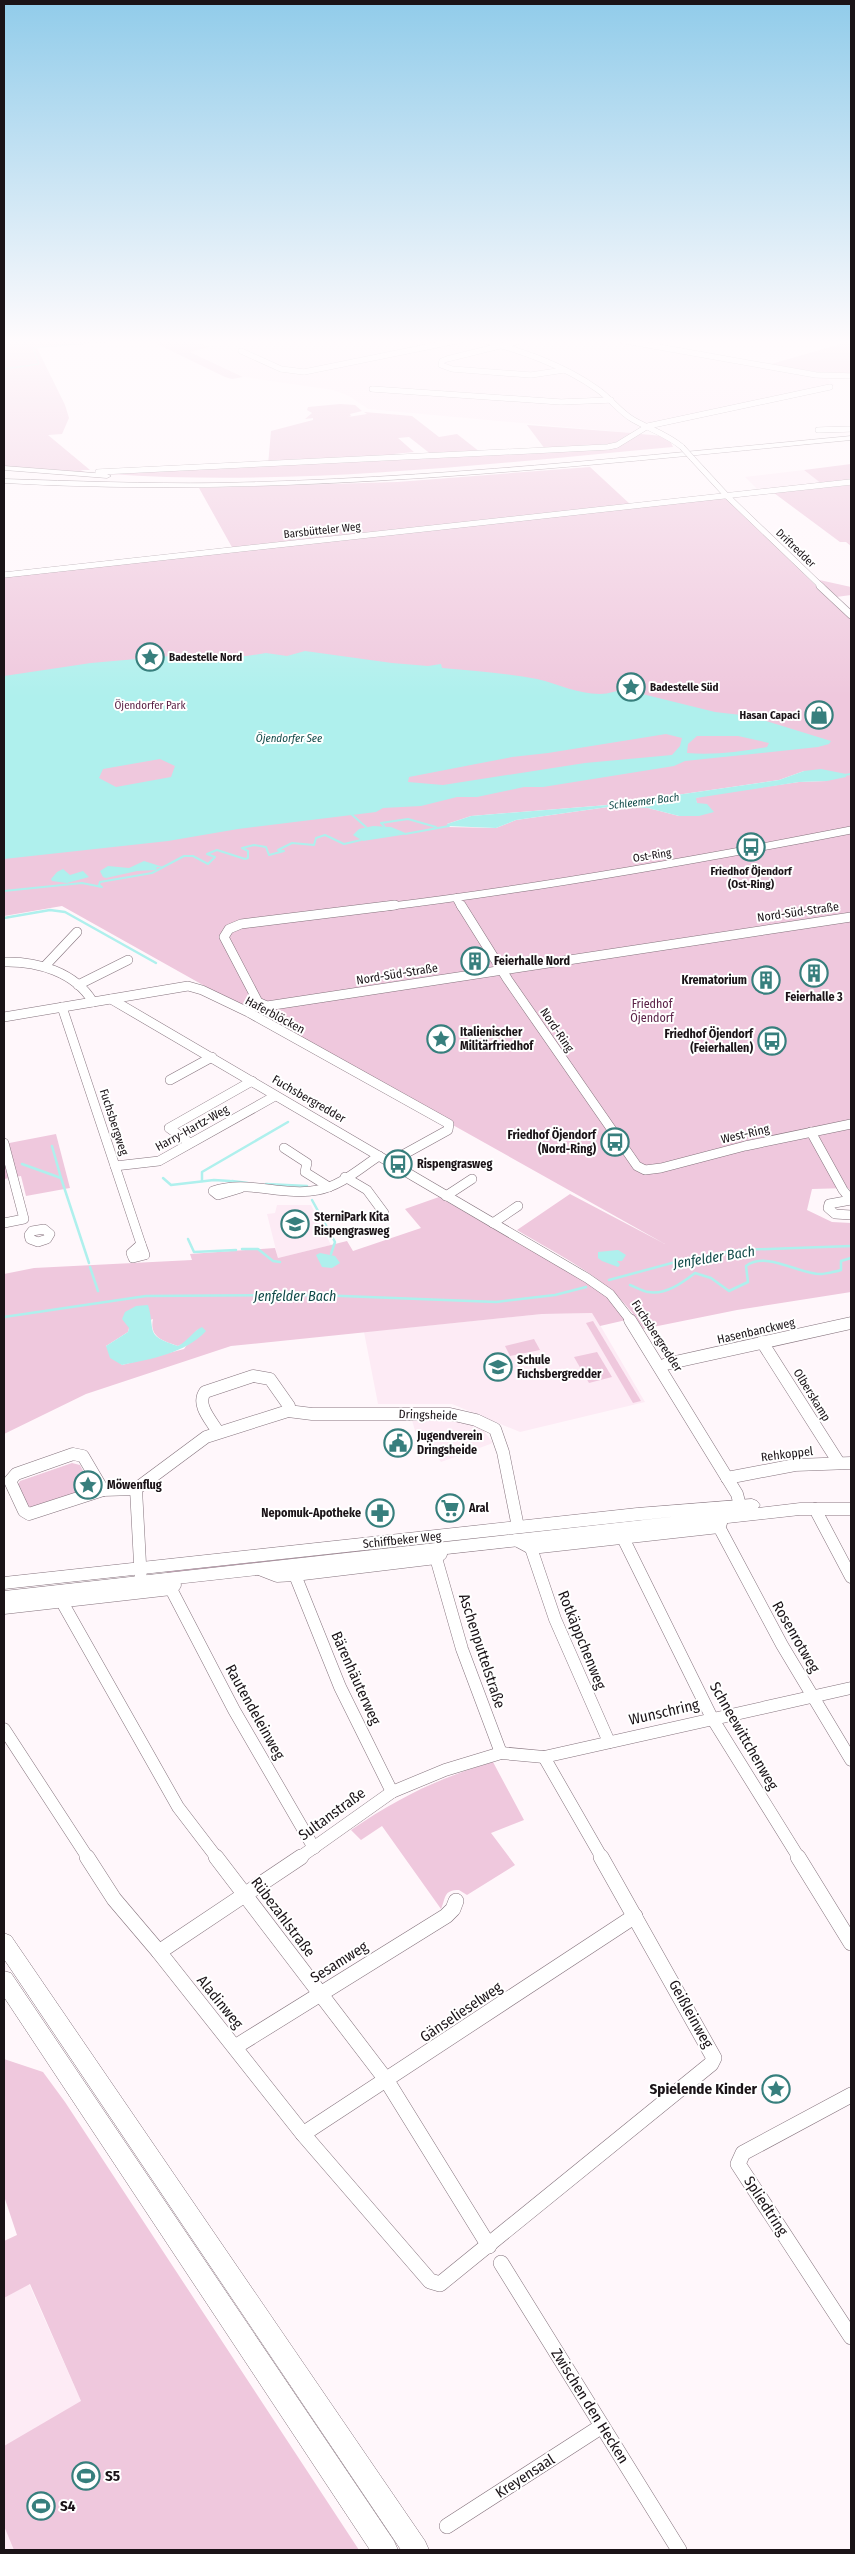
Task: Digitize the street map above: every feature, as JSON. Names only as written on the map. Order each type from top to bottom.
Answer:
[{"type":"highway","points":[[4,478],[150,483],[304,479],[601,459]]},
{"type":"highway","points":[[4,478],[32,482],[191,486],[354,481],[628,459]]},
{"type":"highway","points":[[4,468],[126,478]]},
{"type":"highway","points":[[4,478],[304,479]]},
{"type":"highway","points":[[4,1942],[416,2550]]},
{"type":"highway","points":[[4,1980],[385,2550]]},
{"type":"main road","name":"Schiffbeker Weg","points":[[4,1583],[141,1575],[175,1583],[258,1569],[375,1556],[440,1553],[517,1533],[675,1510],[851,1509]]},
{"type":"main road","name":"Schiffbeker Weg","points":[[4,1597],[141,1575],[389,1542],[720,1522],[742,1510]]},
{"type":"main road","points":[[375,1556],[389,1542]]},
{"type":"street","points":[[98,472],[368,459]]},
{"type":"street","name":"Driftredder","points":[[693,459],[727,496],[851,615]]},
{"type":"street","name":"Barsbütteler Weg","points":[[4,575],[851,482]]},
{"type":"street","name":"Ost-Ring","points":[[456,898],[720,855],[851,830]]},
{"type":"street","name":"Nord-Süd-Straße","points":[[456,898],[241,924],[229,929],[224,937],[258,1002],[264,1006],[851,917]]},
{"type":"street","name":"Nord-Ring","points":[[456,898],[502,970],[631,1160],[636,1166],[645,1170]]},
{"type":"street","points":[[46,966],[77,932]]},
{"type":"street","points":[[78,985],[128,960]]},
{"type":"street","points":[[4,962],[30,962],[46,966],[78,985],[90,995],[93,1002]]},
{"type":"street","name":"Haferblöcken","points":[[4,1016],[188,986],[198,988],[234,1008],[248,1012],[449,1124],[448,1130],[390,1162]]},
{"type":"street","name":"Fuchsbergredder","points":[[111,999],[587,1278],[610,1294],[625,1310],[727,1478],[742,1510]]},
{"type":"street","name":"Fuchsbergweg","points":[[62,1007],[128,1210],[141,1244]]},
{"type":"street","points":[[170,1080],[212,1057]]},
{"type":"street","points":[[190,1143],[169,1128],[252,1082]]},
{"type":"street","name":"Harry-Hartz-Weg","points":[[115,1166],[154,1162],[275,1096]]},
{"type":"street","name":"West-Ring","points":[[645,1170],[661,1168],[851,1124]]},
{"type":"street","points":[[811,1132],[842,1190],[851,1200]]},
{"type":"street","points":[[4,1143],[26,1226],[32,1231]]},
{"type":"street","points":[[284,1148],[306,1162],[305,1172],[329,1187]]},
{"type":"street","points":[[241,1188],[296,1193],[329,1187],[379,1156]]},
{"type":"street","points":[[345,1177],[367,1190],[384,1214]]},
{"type":"street","points":[[446,1196],[472,1179]]},
{"type":"street","points":[[851,1200],[833,1202],[829,1204],[828,1208],[835,1214],[851,1216]]},
{"type":"street","points":[[493,1223],[518,1206]]},
{"type":"street","points":[[4,1223],[24,1219]]},
{"type":"street","name":"Hasenbanckweg","points":[[666,1364],[762,1342],[849,1327]]},
{"type":"street","name":"Olberskamp","points":[[762,1342],[839,1464]]},
{"type":"street","points":[[218,1432],[201,1404],[201,1398],[205,1392],[253,1376],[270,1379],[289,1406],[288,1411]]},
{"type":"street","name":"Dringsheide","points":[[136,1489],[206,1438],[218,1432],[230,1431],[288,1411],[312,1414],[450,1414],[476,1420],[496,1429],[503,1452],[517,1533]]},
{"type":"street","points":[[103,1490],[83,1456],[79,1454],[72,1454],[16,1474],[10,1481],[24,1511],[29,1514],[103,1490],[136,1489],[141,1575]]},
{"type":"street","name":"Rehkoppel","points":[[727,1478],[796,1465],[851,1463]]},
{"type":"street","points":[[808,1509],[851,1577]]},
{"type":"street","name":"Schiffbeker Weg","points":[[531,1548],[623,1538],[720,1522]]},
{"type":"street","name":"Rosenrotweg","points":[[720,1522],[761,1609],[811,1696],[851,1760]]},
{"type":"street","points":[[517,1533],[531,1548]]},
{"type":"street","name":"Schneewittchenweg","points":[[623,1538],[712,1718],[851,1943]]},
{"type":"street","name":"Rotkäppchenweg","points":[[531,1548],[555,1619],[583,1687],[609,1742]]},
{"type":"street","name":"Schiffbeker Weg","points":[[258,1569],[277,1576],[295,1575],[440,1553]]},
{"type":"street","name":"Aschenputtelstraße","points":[[440,1553],[462,1649],[500,1753]]},
{"type":"street","name":"Bärenhäuterweg","points":[[295,1575],[340,1687],[392,1792]]},
{"type":"street","name":"Schiffbeker Weg","points":[[4,1608],[62,1602],[175,1583]]},
{"type":"street","name":"Rautendeleinweg","points":[[175,1583],[234,1710],[314,1848]]},
{"type":"street","name":"Rübezahlstraße","points":[[62,1602],[167,1790],[387,2081],[490,2246]]},
{"type":"street","name":"Wunschring","points":[[544,1758],[712,1718],[851,1688]]},
{"type":"street","name":"Aladinweg","points":[[4,1729],[114,1899],[159,1952],[303,2134],[430,2282]]},
{"type":"street","name":"Sultanstraße","points":[[159,1952],[314,1848],[392,1792],[445,1770],[500,1753],[544,1758]]},
{"type":"street","name":"Geißleinweg","points":[[430,2282],[440,2284],[490,2246],[711,2064],[714,2058],[712,2051],[544,1758]]},
{"type":"street","name":"Sesamweg","points":[[235,2047],[446,1916],[453,1909],[456,1901]]},
{"type":"street","name":"Gänselieselweg","points":[[303,2134],[387,2081],[635,1916]]},
{"type":"street","name":"Spliedtring","points":[[851,2095],[743,2153],[738,2164],[851,2337]]},
{"type":"street","name":"Zwischen den Hecken","points":[[501,2263],[679,2550]]},
{"type":"street","name":"Kreyensaal","points":[[448,2526],[602,2426]]},
{"type":"shaded area","points":[[804,470],[821,483],[758,490],[745,477]]},
{"type":"shaded area","name":"SterniPark Kita Rispengrasweg","points":[[277,1205],[311,1205],[331,1245],[278,1258],[267,1214],[275,1213]]},
{"type":"shaded area","name":"Schule Fuchsbergredder","points":[[593,1313],[645,1402],[520,1432],[452,1404],[378,1404],[364,1332],[542,1314]]},
{"type":"shaded area","points":[[451,1419],[483,1430],[493,1443],[441,1462],[423,1437],[416,1434],[412,1420]]},
{"type":"shaded area","points":[[29,2284],[81,2401],[175,2550],[4,2550],[4,2298]]},
{"type":"green space","points":[[4,459],[77,459],[90,470],[80,470],[88,473],[4,466]]},
{"type":"green space","points":[[269,459],[538,459],[320,476],[250,478],[109,474],[268,465]]},
{"type":"green space","points":[[851,464],[851,481],[822,484],[804,470]]},
{"type":"green space","points":[[590,467],[631,505],[233,549],[199,488],[397,482]]},
{"type":"green space","points":[[851,485],[851,546],[846,542],[840,542],[774,493]]},
{"type":"green space","points":[[726,498],[851,620],[851,1191],[848,1188],[812,1189],[807,1210],[832,1222],[851,1223],[851,1292],[737,1310],[643,1329],[632,1312],[603,1284],[570,1261],[517,1230],[570,1194],[665,1244],[62,906],[4,916],[4,575]],"holes":[[[804,771],[827,781],[799,782],[707,795],[695,798],[697,803],[679,816],[648,808],[615,806],[516,820],[496,828],[447,827],[447,824],[471,816],[608,805],[779,780]]]},
{"type":"green space","points":[[815,579],[851,587],[851,595],[836,597]]},
{"type":"green space","points":[[56,1134],[70,1188],[26,1196],[21,1176],[4,1179],[4,1144]]},
{"type":"green space","points":[[439,1197],[599,1290],[609,1298],[626,1320],[600,1326],[592,1313],[542,1314],[231,1346],[86,1394],[4,1434],[4,1274],[34,1268],[192,1260],[190,1254],[275,1248],[278,1258],[347,1241],[353,1251],[421,1228],[405,1209]],"holes":[[[153,1319],[152,1325],[158,1337],[178,1346],[187,1342],[198,1329],[184,1349],[122,1365],[106,1346],[128,1332],[129,1328]]]},
{"type":"green space","points":[[593,1321],[641,1401],[633,1403],[586,1323]]},
{"type":"green space","points":[[534,1339],[540,1350],[510,1356],[505,1346]]},
{"type":"green space","points":[[597,1352],[612,1377],[589,1383],[574,1357]]},
{"type":"green space","points":[[72,1463],[80,1465],[91,1486],[87,1491],[34,1509],[29,1507],[17,1486],[20,1481]]},
{"type":"green space","points":[[377,1547],[356,1553],[167,1575],[167,1571]]},
{"type":"green space","points":[[493,1762],[524,1820],[491,1833],[515,1865],[467,1895],[459,1890],[450,1891],[446,1895],[441,1909],[382,1826],[361,1840],[351,1830],[385,1808],[419,1790],[454,1775]]},
{"type":"green space","points":[[4,2059],[43,2072],[65,2102],[359,2550],[14,2550],[4,2526],[4,2446],[81,2401],[30,2284],[4,2298],[4,2241],[17,2235],[4,2196]]},
{"type":"water","name":"Öjendorfer See","points":[[305,651],[392,663],[428,666],[441,664],[442,668],[537,679],[592,694],[626,690],[715,712],[750,716],[831,741],[829,744],[818,747],[685,761],[674,766],[543,787],[524,787],[477,797],[457,797],[421,806],[383,808],[376,812],[238,829],[168,841],[4,859],[4,676],[91,663],[182,655],[247,656],[266,653],[287,656]],"holes":[[[666,734],[682,738],[680,746],[672,755],[585,763],[443,785],[408,782],[409,777],[512,757]],[[697,736],[738,736],[769,743],[767,747],[737,752],[687,753],[688,744]],[[160,759],[175,766],[171,777],[116,787],[99,778],[103,769]]]},
{"type":"water","points":[[821,769],[846,774],[846,777],[827,781],[799,782],[696,798],[697,803],[707,804],[714,812],[699,816],[679,816],[648,808],[615,806],[516,820],[496,828],[447,826],[447,824],[471,816],[608,805],[779,780],[804,771]]},
{"type":"water","points":[[373,826],[391,827],[408,834],[363,841],[353,835],[359,829]]},
{"type":"water","points":[[144,861],[163,867],[157,867],[156,870],[137,871],[106,878],[103,877],[100,871],[108,866],[129,868]]},
{"type":"water","points":[[63,869],[70,875],[83,871],[89,877],[67,883],[52,881],[51,879],[57,872]]},
{"type":"water","points":[[618,1250],[626,1255],[622,1261],[617,1261],[620,1265],[618,1267],[598,1258],[598,1252]]},
{"type":"water","points":[[320,1253],[335,1256],[340,1263],[332,1268],[322,1267],[316,1255]]},
{"type":"water","points":[[148,1305],[153,1331],[160,1339],[178,1346],[202,1327],[206,1331],[198,1339],[178,1350],[122,1365],[110,1358],[106,1346],[128,1332],[129,1328],[122,1319],[125,1312],[136,1306]]},
{"type":"waterway","name":"Schleemer Bach","points":[[844,775],[851,774]]},
{"type":"waterway","points":[[350,813],[366,827]]},
{"type":"waterway","name":"Schleemer Bach","points":[[384,826],[381,823],[408,819],[436,827]]},
{"type":"waterway","name":"Schleemer Bach","points":[[405,834],[449,826]]},
{"type":"waterway","name":"Schleemer Bach","points":[[4,891],[82,883],[102,887],[99,885],[100,882],[152,873],[184,856],[193,856],[208,864],[215,857],[207,854],[217,850],[245,859],[248,858],[248,851],[242,848],[254,845],[266,847],[269,855],[284,851],[278,850],[292,843],[314,845],[316,838],[325,835],[344,844],[361,840]]},
{"type":"waterway","points":[[4,918],[50,910],[65,912],[156,963]]},
{"type":"waterway","points":[[202,1181],[202,1172],[288,1122]]},
{"type":"waterway","points":[[52,1146],[61,1178]]},
{"type":"waterway","points":[[22,1164],[61,1178]]},
{"type":"waterway","points":[[61,1178],[89,1263]]},
{"type":"waterway","points":[[163,1178],[171,1185],[214,1180],[230,1181]]},
{"type":"waterway","points":[[232,1181],[248,1183]]},
{"type":"waterway","points":[[266,1184],[307,1186]]},
{"type":"waterway","points":[[312,1200],[335,1242],[331,1254]]},
{"type":"waterway","points":[[188,1239],[194,1252],[236,1250]]},
{"type":"waterway","name":"Jenfelder Bach","points":[[609,1280],[683,1260],[739,1250],[851,1246]]},
{"type":"waterway","points":[[242,1249],[258,1249],[273,1261],[280,1262]]},
{"type":"waterway","points":[[630,1285],[648,1292],[661,1292],[679,1284],[695,1273],[711,1278],[729,1291],[748,1282],[746,1266],[754,1262],[774,1262],[814,1274],[822,1274],[841,1270],[841,1261],[851,1258]]},
{"type":"waterway","points":[[90,1267],[98,1291]]},
{"type":"waterway","name":"Jenfelder Bach","points":[[4,1317],[146,1296],[317,1295],[496,1302],[555,1295],[586,1287]]},
{"type":"place","name":"Badestelle Nord","points":[[150,657]]},
{"type":"place","name":"Badestelle Süd","points":[[631,687]]},
{"type":"place","name":"Hasan Capaci","points":[[819,715]]},
{"type":"place","name":"Friedhof Öjendorf (Ost-Ring)","points":[[751,847]]},
{"type":"place","name":"Feierhalle Nord","points":[[475,961]]},
{"type":"place","name":"Feierhalle 3","points":[[814,973]]},
{"type":"place","name":"Krematorium","points":[[766,980]]},
{"type":"place","name":"Italienischer Militärfriedhof","points":[[441,1039]]},
{"type":"place","name":"Friedhof Öjendorf (Feierhallen)","points":[[772,1041]]},
{"type":"place","name":"Friedhof Öjendorf (Nord-Ring)","points":[[615,1142]]},
{"type":"place","name":"Rispengrasweg","points":[[398,1164]]},
{"type":"place","name":"SterniPark Kita Rispengrasweg","points":[[295,1224]]},
{"type":"place","name":"Schule Fuchsbergredder","points":[[498,1367]]},
{"type":"place","name":"Jugendverein Dringsheide","points":[[398,1443]]},
{"type":"place","name":"Möwenflug","points":[[88,1485]]},
{"type":"place","name":"Aral","points":[[450,1508]]},
{"type":"place","name":"Nepomuk-Apotheke","points":[[380,1513]]},
{"type":"place","name":"Spielende Kinder","points":[[776,2089]]},
{"type":"place","name":"S5","points":[[86,2476]]},
{"type":"place","name":"S4","points":[[41,2506]]},
{"type":"park label","name":"Öjendorfer Park","points":[[150,705]]},
{"type":"park label","name":"Friedhof Öjendorf","points":[[652,1011]]}]
